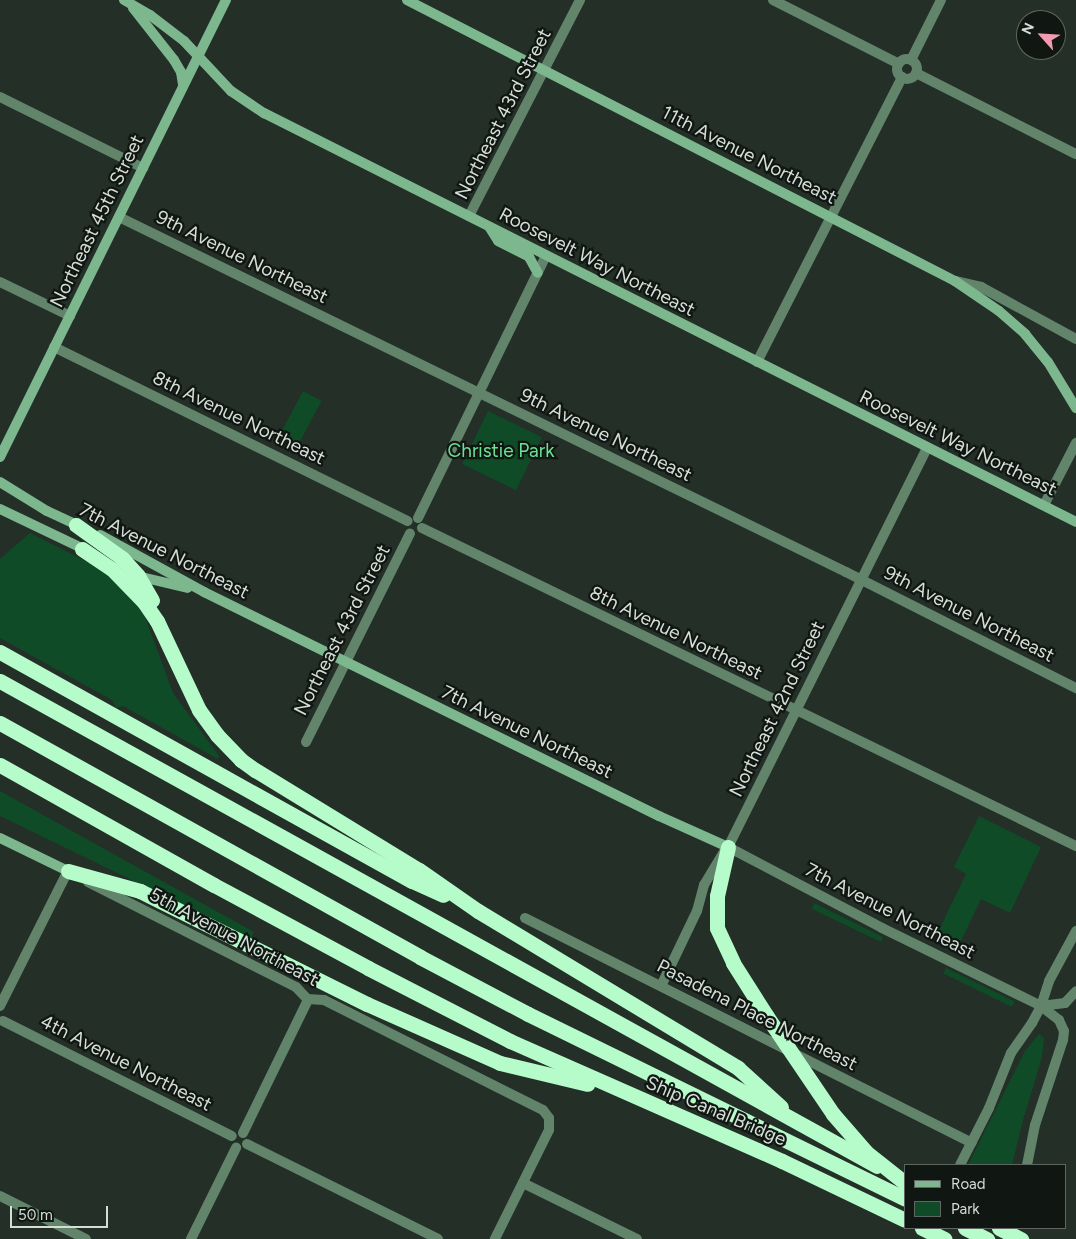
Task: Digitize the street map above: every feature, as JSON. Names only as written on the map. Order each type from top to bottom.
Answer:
[{"type":"highway","points":[[76,525],[122,558],[138,576],[152,600],[157,621],[199,710],[217,734],[241,760],[419,870],[478,911],[738,1068],[801,1125]]},
{"type":"highway","points":[[82,549],[126,581],[157,621]]},
{"type":"highway","points":[[0,652],[412,881],[478,911]]},
{"type":"highway","points":[[0,681],[801,1125]]},
{"type":"highway","name":"Ship Canal Bridge","points":[[0,723],[528,1014],[904,1199]]},
{"type":"highway","name":"Ship Canal Bridge","points":[[0,765],[257,908],[510,1041],[782,1161],[904,1220]]},
{"type":"highway","points":[[728,847],[716,896],[717,928],[733,962],[766,1015],[833,1114],[866,1152],[904,1181]]},
{"type":"highway","points":[[68,871],[140,891],[367,1004],[500,1063],[621,1091]]},
{"type":"highway","name":"Ship Canal Bridge","points":[[801,1125],[904,1181]]},
{"type":"highway","points":[[924,1229],[946,1239]]},
{"type":"highway","points":[[966,1229],[978,1234]]},
{"type":"highway","points":[[1001,1229],[1021,1239]]},
{"type":"main road","name":"Northeast 45th Street","points":[[0,457],[226,0]]},
{"type":"main road","name":"11th Avenue Northeast","points":[[407,0],[955,281]]},
{"type":"main road","name":"Roosevelt Way Northeast","points":[[127,2],[170,30],[199,55],[230,91],[251,106],[1076,522]]},
{"type":"main road","points":[[127,2],[174,60],[181,72],[184,86]]},
{"type":"main road","points":[[490,227],[498,241],[529,257],[538,273]]},
{"type":"main road","points":[[955,281],[999,310],[1025,334],[1048,362],[1076,408]]},
{"type":"main road","name":"7th Avenue Northeast","points":[[0,482],[40,507],[126,549],[204,592],[659,816],[728,847]]},
{"type":"main road","points":[[0,508],[138,576],[204,592]]},
{"type":"main road","name":"5th Avenue Northeast","points":[[0,838],[68,871]]},
{"type":"street","name":"Northeast 43rd Street","points":[[470,216],[580,0]]},
{"type":"street","points":[[773,0],[898,64]]},
{"type":"street","points":[[911,60],[941,0]]},
{"type":"street","points":[[902,78],[897,72],[898,64],[903,60],[911,60]]},
{"type":"street","points":[[911,60],[916,66],[916,73]]},
{"type":"street","points":[[902,78],[910,78],[916,73]]},
{"type":"street","points":[[916,73],[1076,154]]},
{"type":"street","points":[[757,362],[902,78]]},
{"type":"street","points":[[0,97],[143,168]]},
{"type":"street","name":"9th Avenue Northeast","points":[[119,217],[861,580],[1076,688]]},
{"type":"street","points":[[418,518],[546,256]]},
{"type":"street","name":"11th Avenue Northeast","points":[[955,281],[981,287],[1076,339]]},
{"type":"street","points":[[0,282],[70,316]]},
{"type":"street","name":"8th Avenue Northeast","points":[[54,347],[407,521]]},
{"type":"street","points":[[1044,505],[1076,444]]},
{"type":"street","name":"Northeast 42nd Street","points":[[661,986],[697,912],[704,885],[711,871],[728,847],[926,448]]},
{"type":"street","points":[[413,517],[418,518],[422,523],[422,528],[417,534],[410,533],[406,528],[407,521],[413,517]]},
{"type":"street","name":"8th Avenue Northeast","points":[[422,528],[1076,846]]},
{"type":"street","name":"Northeast 43rd Street","points":[[306,742],[410,533]]},
{"type":"street","name":"7th Avenue Northeast","points":[[728,847],[882,928],[1041,1006],[1059,1020],[1064,1031],[1035,1125],[1027,1164]]},
{"type":"street","points":[[0,1006],[68,871]]},
{"type":"street","name":"5th Avenue Northeast","points":[[68,871],[296,987],[308,1000],[324,1000],[541,1109],[550,1118],[550,1126],[524,1183]]},
{"type":"street","name":"Pasadena Place Northeast","points":[[525,918],[972,1143]]},
{"type":"street","points":[[961,1164],[989,1108],[1011,1053],[1041,1006],[1050,981],[1076,931]]},
{"type":"street","points":[[1041,1006],[1065,1003],[1076,991]]},
{"type":"street","points":[[238,1135],[248,1138],[247,1144],[242,1149],[236,1148],[231,1143],[238,1135],[308,1000]]},
{"type":"street","points":[[0,1010],[4,1017],[1,1023]]},
{"type":"street","name":"4th Avenue Northeast","points":[[1,1023],[238,1135]]},
{"type":"street","points":[[247,1144],[438,1239]]},
{"type":"street","points":[[191,1239],[236,1148]]},
{"type":"street","points":[[495,1239],[524,1183],[637,1239]]},
{"type":"street","points":[[0,1196],[86,1239]]},
{"type":"green space","points":[[303,391],[322,401],[297,447],[279,437]]},
{"type":"green space","name":"Christie Park","points":[[488,411],[542,437],[516,490],[462,464]]},
{"type":"green space","points":[[30,533],[107,572],[142,609],[173,693],[219,756],[218,759],[123,706],[116,708],[112,700],[0,638],[0,559]]},
{"type":"green space","points":[[0,791],[254,932],[251,938],[0,816]]},
{"type":"green space","points":[[979,816],[1041,847],[1010,913],[981,899],[960,943],[938,932],[966,874],[954,867]]},
{"type":"green space","points":[[814,903],[883,937],[881,942],[812,909]]},
{"type":"green space","points":[[946,968],[1014,1001],[1012,1007],[943,973]]},
{"type":"green space","points":[[1039,1034],[1044,1038],[1042,1057],[1012,1164],[968,1164],[1025,1051]]}]
